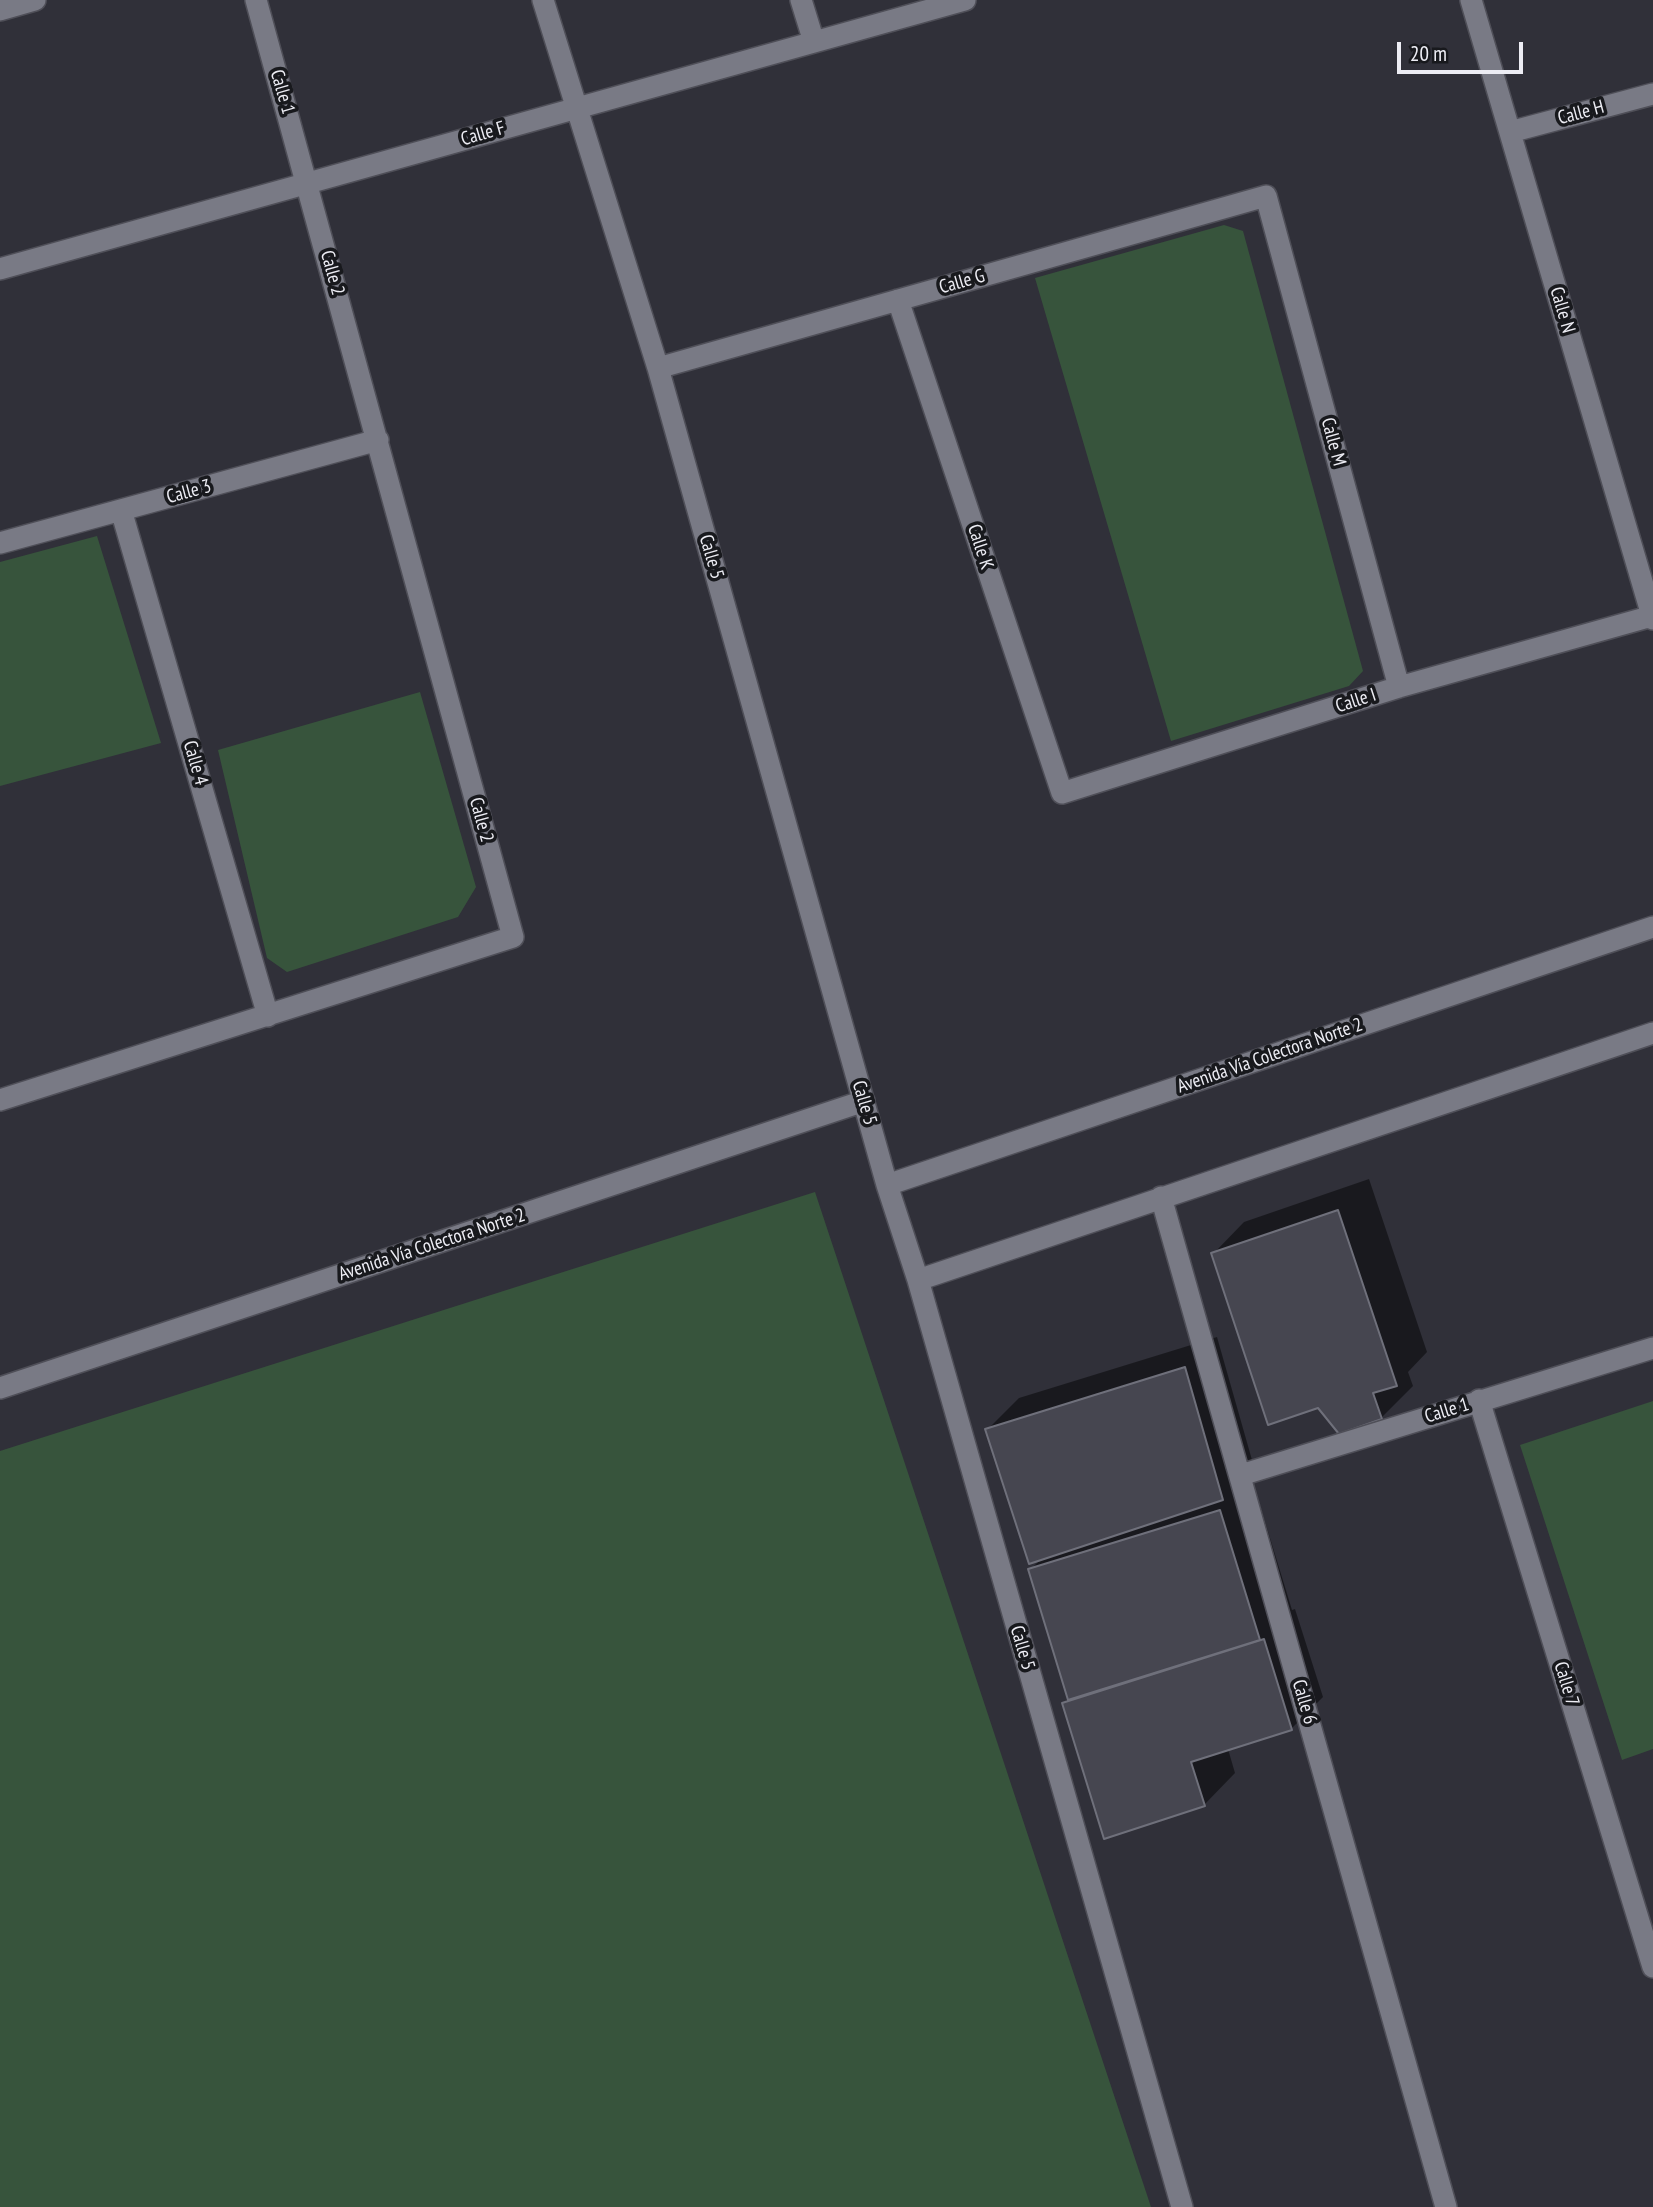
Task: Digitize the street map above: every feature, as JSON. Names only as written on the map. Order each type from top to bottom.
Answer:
[{"type":"street","points":[[0,10],[35,0]]},
{"type":"street","name":"Calle 1","points":[[256,0],[308,184]]},
{"type":"street","name":"Calle 5","points":[[543,0],[658,368],[887,1185],[918,1280],[1182,2207]]},
{"type":"street","points":[[801,0],[814,41]]},
{"type":"street","name":"Calle F","points":[[0,269],[965,0]]},
{"type":"street","name":"Calle N","points":[[1471,0],[1653,618]]},
{"type":"street","name":"Calle H","points":[[1510,132],[1653,94]]},
{"type":"street","name":"Calle 2","points":[[0,1100],[513,937],[308,184]]},
{"type":"street","name":"Calle G","points":[[658,368],[1266,196]]},
{"type":"street","name":"Calle M","points":[[1266,196],[1399,687]]},
{"type":"street","name":"Calle K","points":[[898,300],[1062,793]]},
{"type":"street","name":"Calle 3","points":[[0,543],[377,440]]},
{"type":"street","name":"Calle 4","points":[[121,510],[268,1016]]},
{"type":"street","name":"Calle I","points":[[1062,793],[1399,687],[1653,618]]},
{"type":"street","name":"Avenida Vía Colectora Norte 2","points":[[887,1185],[1653,928]]},
{"type":"street","points":[[918,1280],[1653,1032]]},
{"type":"street","name":"Avenida Vía Colectora Norte 2","points":[[0,1388],[864,1101]]},
{"type":"street","name":"Calle 6","points":[[1161,1196],[1446,2207]]},
{"type":"street","name":"Calle 1","points":[[1241,1475],[1653,1348]]},
{"type":"street","name":"Calle 7","points":[[1479,1401],[1653,1967]]},
{"type":"green space","points":[[1224,225],[1243,231],[1363,671],[1349,686],[1171,741],[1035,278]]},
{"type":"green space","points":[[97,536],[161,743],[0,786],[0,562]]},
{"type":"green space","points":[[420,692],[476,887],[458,917],[287,972],[267,958],[218,750]]},
{"type":"green space","points":[[815,1192],[1151,2207],[0,2207],[0,1451]]},
{"type":"green space","points":[[1653,1401],[1653,1749],[1622,1760],[1520,1445]]},
{"type":"building","points":[[1338,1210],[1397,1386],[1373,1393],[1382,1419],[1339,1434],[1318,1408],[1268,1425],[1211,1253]]},
{"type":"building","points":[[1185,1367],[1223,1500],[1029,1564],[985,1429]]},
{"type":"building","points":[[1220,1510],[1260,1640],[1068,1700],[1028,1569]]},
{"type":"building","points":[[1264,1639],[1292,1730],[1191,1762],[1205,1806],[1104,1839],[1062,1703]]}]
